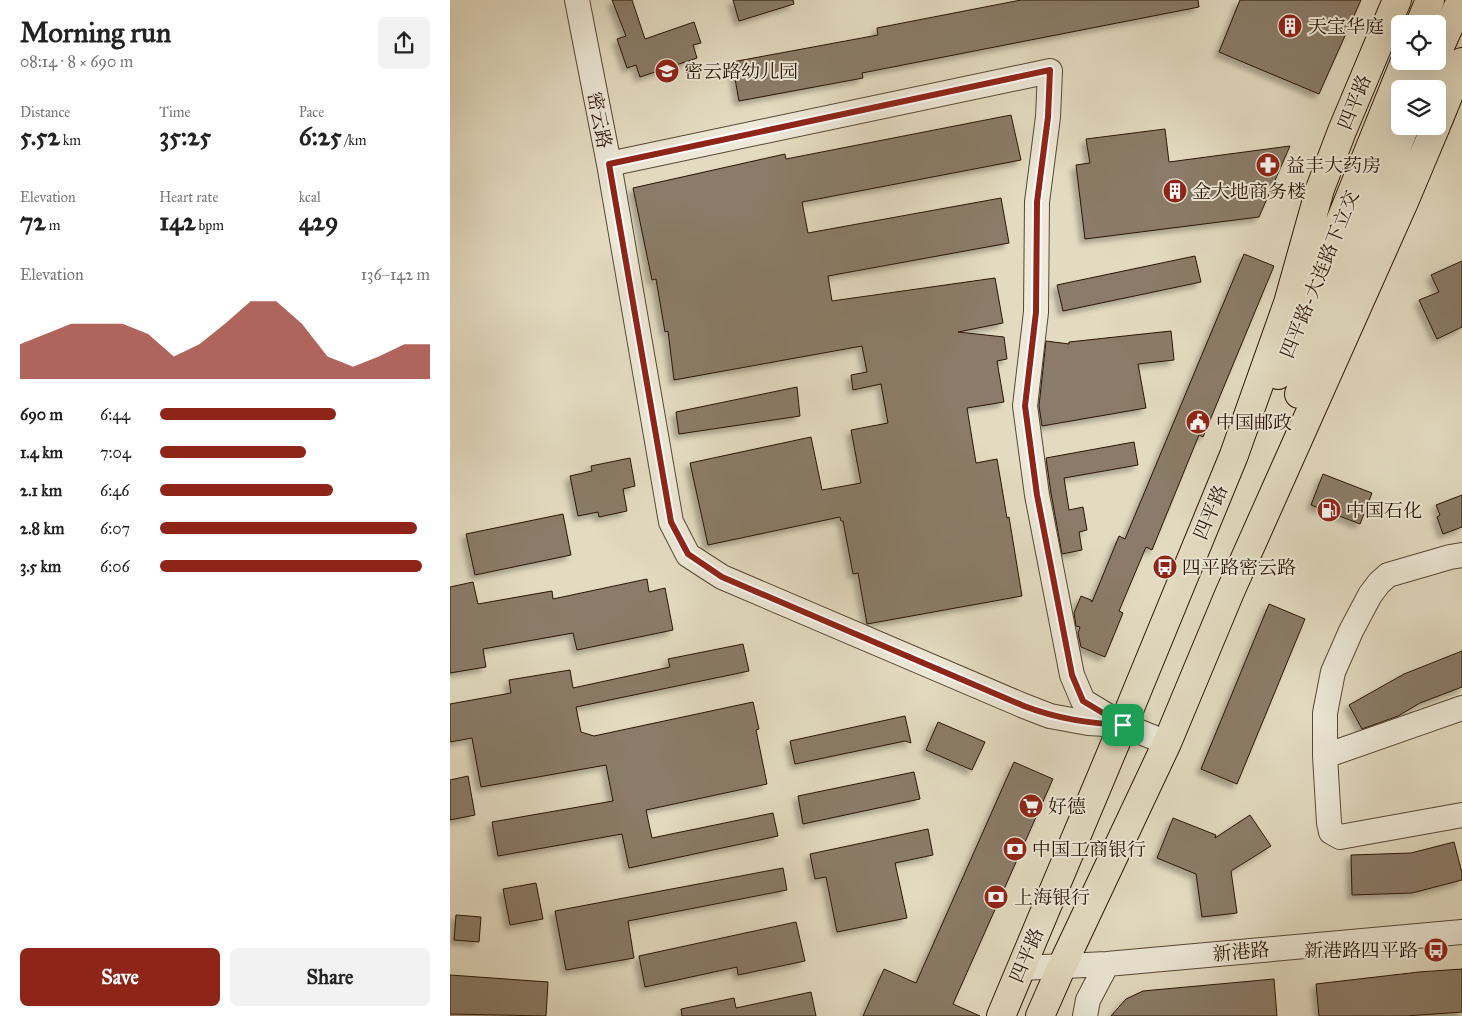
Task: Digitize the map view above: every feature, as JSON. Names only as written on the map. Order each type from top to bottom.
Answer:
[{"type":"main road","name":"四平路","points":[[1001,1016],[1234,455],[1288,303],[1320,189],[1342,131],[1397,0]]},
{"type":"main road","points":[[1424,15],[1430,0]]},
{"type":"main road","points":[[1446,32],[1460,0]]},
{"type":"main road","points":[[1446,102],[1462,62]]},
{"type":"main road","name":"四平路-大连路下立交","points":[[1234,455],[1276,380],[1307,315],[1331,244],[1401,70]]},
{"type":"main road","name":"四平路-大连路下立交","points":[[1288,462],[1296,401],[1401,135]]},
{"type":"main road","name":"四平路","points":[[1040,1016],[1167,743],[1230,592],[1432,135]]},
{"type":"street","name":"密云路","points":[[577,0],[609,164],[671,522],[688,554],[722,577],[1024,706],[1050,716],[1088,723],[1123,725],[1167,743]]},
{"type":"street","points":[[609,164],[1050,70],[1048,117],[1037,202],[1036,312],[1025,406],[1037,495],[1072,675],[1083,701],[1123,725]]},
{"type":"street","points":[[1462,555],[1388,575],[1379,582],[1351,631],[1333,672],[1325,713],[1325,756],[1330,832],[1340,837],[1462,815]]},
{"type":"street","points":[[1325,756],[1462,708]]},
{"type":"street","name":"新港路","points":[[1021,968],[1107,964],[1462,932]]},
{"type":"street","points":[[1085,1016],[1088,1000],[1107,964]]},
{"type":"building","points":[[612,0],[632,0],[645,39],[694,22],[701,43],[693,45],[697,58],[640,77],[636,65],[627,68],[617,39],[626,36]]},
{"type":"building","points":[[733,0],[793,0],[794,4],[739,21]]},
{"type":"building","points":[[1021,0],[1198,0],[1199,7],[862,73],[863,78],[739,101],[732,62],[878,35],[877,28]]},
{"type":"building","name":"天宝华庭","points":[[1240,0],[1361,0],[1319,94],[1219,52]]},
{"type":"building","points":[[1011,115],[1021,160],[802,202],[808,233],[1001,198],[1009,243],[828,276],[832,301],[995,278],[1003,323],[958,332],[1004,337],[1007,359],[997,361],[1004,402],[967,408],[976,463],[997,459],[1022,596],[867,624],[858,573],[853,574],[843,521],[841,521],[840,517],[708,545],[690,463],[811,437],[822,490],[861,483],[851,430],[888,423],[881,384],[853,390],[851,375],[867,372],[862,346],[674,380],[668,331],[665,332],[656,279],[652,280],[633,188],[785,154],[786,159]]},
{"type":"building","name":"金大地商务楼","points":[[1165,129],[1169,162],[1290,146],[1259,217],[1085,239],[1076,165],[1090,163],[1086,139]]},
{"type":"building","points":[[1244,254],[1274,266],[1203,437],[1199,435],[1152,550],[1146,547],[1119,611],[1123,613],[1105,657],[1081,647],[1078,633],[1080,627],[1076,626],[1074,613],[1081,596],[1092,602],[1119,536],[1125,539]]},
{"type":"building","points":[[1195,256],[1201,282],[1063,311],[1057,285]]},
{"type":"building","points":[[1462,261],[1462,327],[1437,339],[1419,300],[1439,292],[1431,275]]},
{"type":"building","points":[[1171,331],[1174,360],[1138,364],[1146,408],[1042,426],[1039,406],[1046,341],[1069,344],[1069,342]]},
{"type":"building","points":[[797,387],[800,416],[679,434],[676,412]]},
{"type":"building","points":[[1134,442],[1138,465],[1064,478],[1069,510],[1083,507],[1087,530],[1079,532],[1082,550],[1062,554],[1046,458]]},
{"type":"building","points":[[630,458],[635,486],[623,489],[627,511],[599,517],[598,512],[578,516],[570,476],[592,471],[591,466]]},
{"type":"building","points":[[1323,474],[1372,493],[1360,524],[1311,505]]},
{"type":"building","points":[[1462,495],[1462,527],[1443,534],[1437,517],[1440,515],[1436,505]]},
{"type":"building","points":[[563,514],[571,555],[475,575],[466,534]]},
{"type":"building","points":[[647,579],[649,592],[665,588],[673,630],[577,650],[573,633],[483,649],[486,667],[450,673],[450,587],[473,582],[478,604],[552,591],[553,599]]},
{"type":"building","points":[[1269,604],[1305,619],[1237,784],[1201,769]]},
{"type":"building","points":[[743,644],[749,671],[576,707],[581,732],[594,736],[753,702],[759,729],[756,730],[767,784],[646,810],[652,838],[773,813],[778,836],[629,868],[622,834],[498,856],[492,822],[613,801],[606,765],[481,787],[472,738],[450,742],[450,704],[511,693],[509,680],[570,670],[573,688],[670,667],[668,659]]},
{"type":"building","points":[[1462,651],[1462,687],[1420,703],[1398,716],[1362,729],[1349,705],[1404,674]]},
{"type":"building","points":[[905,716],[911,743],[905,741],[795,764],[790,741]]},
{"type":"building","points":[[938,722],[985,742],[972,770],[926,750]]},
{"type":"building","points":[[1014,762],[1053,779],[953,1004],[980,1016],[863,1016],[884,969],[916,983]]},
{"type":"building","points":[[914,772],[920,799],[803,824],[798,796]]},
{"type":"building","points":[[468,776],[475,815],[450,820],[450,780]]},
{"type":"building","points":[[1250,815],[1271,846],[1231,871],[1237,913],[1202,917],[1196,874],[1157,858],[1173,818],[1216,835],[1215,838]]},
{"type":"building","points":[[928,829],[933,855],[895,863],[907,918],[837,932],[826,877],[815,879],[810,854]]},
{"type":"building","points":[[1454,842],[1462,880],[1412,893],[1352,895],[1351,855],[1411,853]]},
{"type":"building","points":[[783,868],[787,890],[628,921],[634,958],[566,970],[555,911]]},
{"type":"building","points":[[536,883],[543,919],[510,925],[503,889]]},
{"type":"building","points":[[456,915],[481,917],[479,942],[454,940]]},
{"type":"building","points":[[796,922],[805,961],[738,975],[737,967],[645,987],[639,956]]},
{"type":"building","points":[[1462,969],[1462,1012],[1406,1016],[1319,1016],[1316,984]]},
{"type":"building","points":[[450,975],[548,982],[546,1016],[450,1014]]},
{"type":"building","points":[[1274,979],[1277,1016],[1111,1016],[1126,999],[1143,991]]},
{"type":"building","points":[[811,992],[816,1016],[682,1016],[681,1009],[734,998],[736,1008]]},
{"type":"place","name":"天宝华庭","points":[[1290,26]]},
{"type":"place","name":"密云路幼儿园","points":[[667,71]]},
{"type":"place","name":"益丰大药房","points":[[1268,165]]},
{"type":"place","name":"金大地商务楼","points":[[1175,191]]},
{"type":"place","name":"中国邮政","points":[[1198,422]]},
{"type":"place","name":"中国石化","points":[[1329,510]]},
{"type":"place","name":"四平路密云路","points":[[1165,567]]},
{"type":"place","name":"好德","points":[[1031,806]]},
{"type":"place","name":"中国工商银行","points":[[1015,849]]},
{"type":"place","name":"上海银行","points":[[996,897]]},
{"type":"place","name":"新港路四平路","points":[[1436,950]]},
{"type":"route","points":[[1050,70],[1048,117],[1037,202],[1036,312],[1025,406],[1037,495],[1072,675],[1083,701],[1123,725],[1088,723],[1050,716],[1024,706],[722,577],[688,554],[671,522],[609,164],[1050,70]]}]
